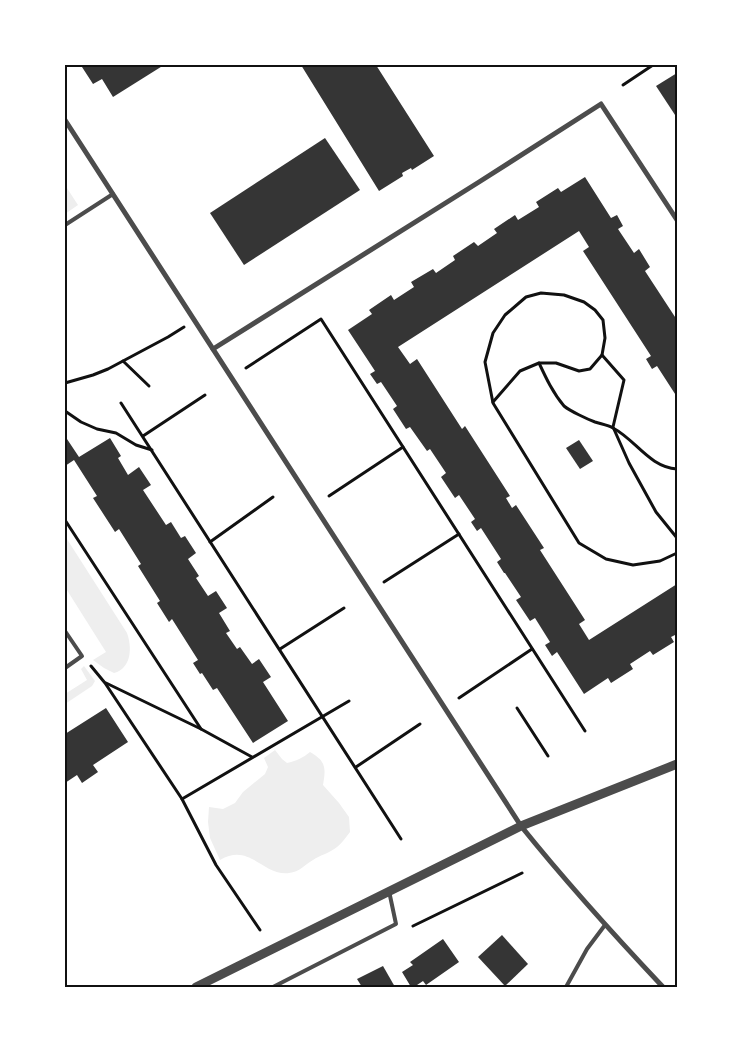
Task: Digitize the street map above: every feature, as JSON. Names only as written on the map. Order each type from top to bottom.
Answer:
[{"type":"street","points":[[213,349],[601,104],[677,220]]},
{"type":"street","points":[[65,120],[521,826],[605,925],[663,987]]},
{"type":"street","points":[[196,987],[521,826],[677,764]]},
{"type":"lane","points":[[65,225],[113,194]]},
{"type":"lane","points":[[65,631],[82,656],[65,668]]},
{"type":"lane","points":[[273,987],[396,924],[389,892]]},
{"type":"lane","points":[[566,987],[587,949],[605,925]]},
{"type":"path","points":[[623,84],[653,65]]},
{"type":"path","points":[[493,403],[520,371],[539,362],[556,363],[579,371],[590,369],[602,355],[605,338],[603,320],[595,310],[584,302],[564,295],[541,293],[526,297],[505,315],[493,333],[485,362],[493,403],[579,543],[606,559],[633,564],[660,560],[677,553]]},
{"type":"path","points":[[246,368],[320,319],[585,731]]},
{"type":"path","points":[[65,383],[93,375],[123,361],[185,326]]},
{"type":"path","points":[[602,355],[624,380],[613,427],[629,463],[656,512],[677,538]]},
{"type":"path","points":[[123,361],[149,386]]},
{"type":"path","points":[[539,362],[548,383],[566,407],[593,421],[613,427],[651,460],[677,468]]},
{"type":"path","points":[[143,436],[205,394]]},
{"type":"path","points":[[121,403],[401,839]]},
{"type":"path","points":[[65,411],[81,422],[97,429],[116,433],[136,445],[152,450]]},
{"type":"path","points":[[329,496],[403,446]]},
{"type":"path","points":[[210,542],[273,497]]},
{"type":"path","points":[[65,520],[201,729]]},
{"type":"path","points":[[384,582],[459,534]]},
{"type":"path","points":[[280,649],[344,608]]},
{"type":"path","points":[[459,698],[532,648]]},
{"type":"path","points":[[82,656],[105,683],[182,799],[216,865],[260,930]]},
{"type":"path","points":[[105,683],[201,729],[253,758]]},
{"type":"path","points":[[182,799],[349,701]]},
{"type":"path","points":[[518,708],[548,756]]},
{"type":"path","points":[[356,767],[420,724]]},
{"type":"path","points":[[413,926],[522,873]]},
{"type":"shaded area","points":[[65,185],[78,205],[65,214]]},
{"type":"shaded area","points":[[65,536],[127,633],[130,644],[129,656],[124,667],[114,673],[93,660],[106,652],[65,587]]},
{"type":"shaded area","points":[[84,666],[95,681],[92,686],[65,704],[65,694],[87,680],[81,669]]},
{"type":"shaded area","points":[[275,750],[287,763],[299,759],[310,752],[319,759],[324,766],[323,785],[349,817],[350,832],[339,845],[299,870],[289,873],[271,870],[248,857],[240,855],[220,860],[210,838],[208,822],[209,807],[223,809],[235,803],[243,792],[265,774],[268,767],[264,758]]},
{"type":"building","points":[[85,65],[164,65],[113,97],[102,79],[93,84],[82,67]]},
{"type":"building","points":[[301,65],[376,65],[434,156],[412,170],[411,168],[402,173],[403,176],[379,191]]},
{"type":"building","points":[[677,73],[677,118],[656,86]]},
{"type":"building","points":[[325,138],[360,190],[244,265],[210,213]]},
{"type":"building","points":[[585,177],[611,218],[617,215],[623,226],[618,229],[634,253],[639,249],[650,267],[645,271],[677,320],[677,397],[657,366],[652,369],[646,359],[651,356],[583,251],[589,247],[579,231],[398,347],[410,364],[417,359],[462,429],[465,426],[510,496],[506,498],[512,508],[516,505],[544,548],[540,550],[585,620],[579,624],[589,640],[677,584],[677,634],[671,637],[674,642],[653,655],[650,651],[630,664],[633,669],[611,683],[608,678],[584,694],[557,652],[552,656],[545,645],[550,642],[535,618],[530,621],[516,600],[521,597],[497,562],[501,559],[481,528],[477,531],[471,522],[475,519],[459,495],[455,498],[441,477],[446,473],[430,449],[427,451],[410,427],[406,429],[393,409],[397,406],[381,382],[377,384],[370,374],[375,371],[348,330],[372,314],[369,310],[391,295],[394,300],[414,287],[411,282],[433,269],[436,273],[455,260],[453,256],[474,242],[478,246],[497,233],[494,229],[515,215],[518,220],[539,207],[536,202],[558,188],[561,192]]},
{"type":"building","points":[[65,436],[79,457],[110,438],[121,456],[118,458],[128,475],[139,467],[151,485],[143,490],[166,525],[171,522],[181,538],[185,536],[196,553],[188,559],[199,576],[196,578],[208,596],[216,591],[227,608],[219,613],[230,631],[226,633],[237,649],[240,647],[252,664],[259,659],[271,677],[263,682],[288,721],[253,743],[217,688],[213,690],[193,663],[198,660],[172,619],[169,622],[157,603],[160,601],[138,566],[141,564],[119,529],[115,532],[93,498],[97,496],[74,460],[65,466]]},
{"type":"building","points":[[579,440],[593,461],[580,469],[566,448]]},
{"type":"building","points":[[106,708],[128,742],[93,765],[98,772],[82,783],[77,775],[65,783],[65,734]]},
{"type":"building","points":[[502,935],[528,964],[505,986],[478,957]]},
{"type":"building","points":[[443,939],[459,962],[426,985],[423,981],[411,987],[402,972],[413,965],[410,962]]},
{"type":"building","points":[[383,966],[395,987],[362,987],[357,979]]}]
